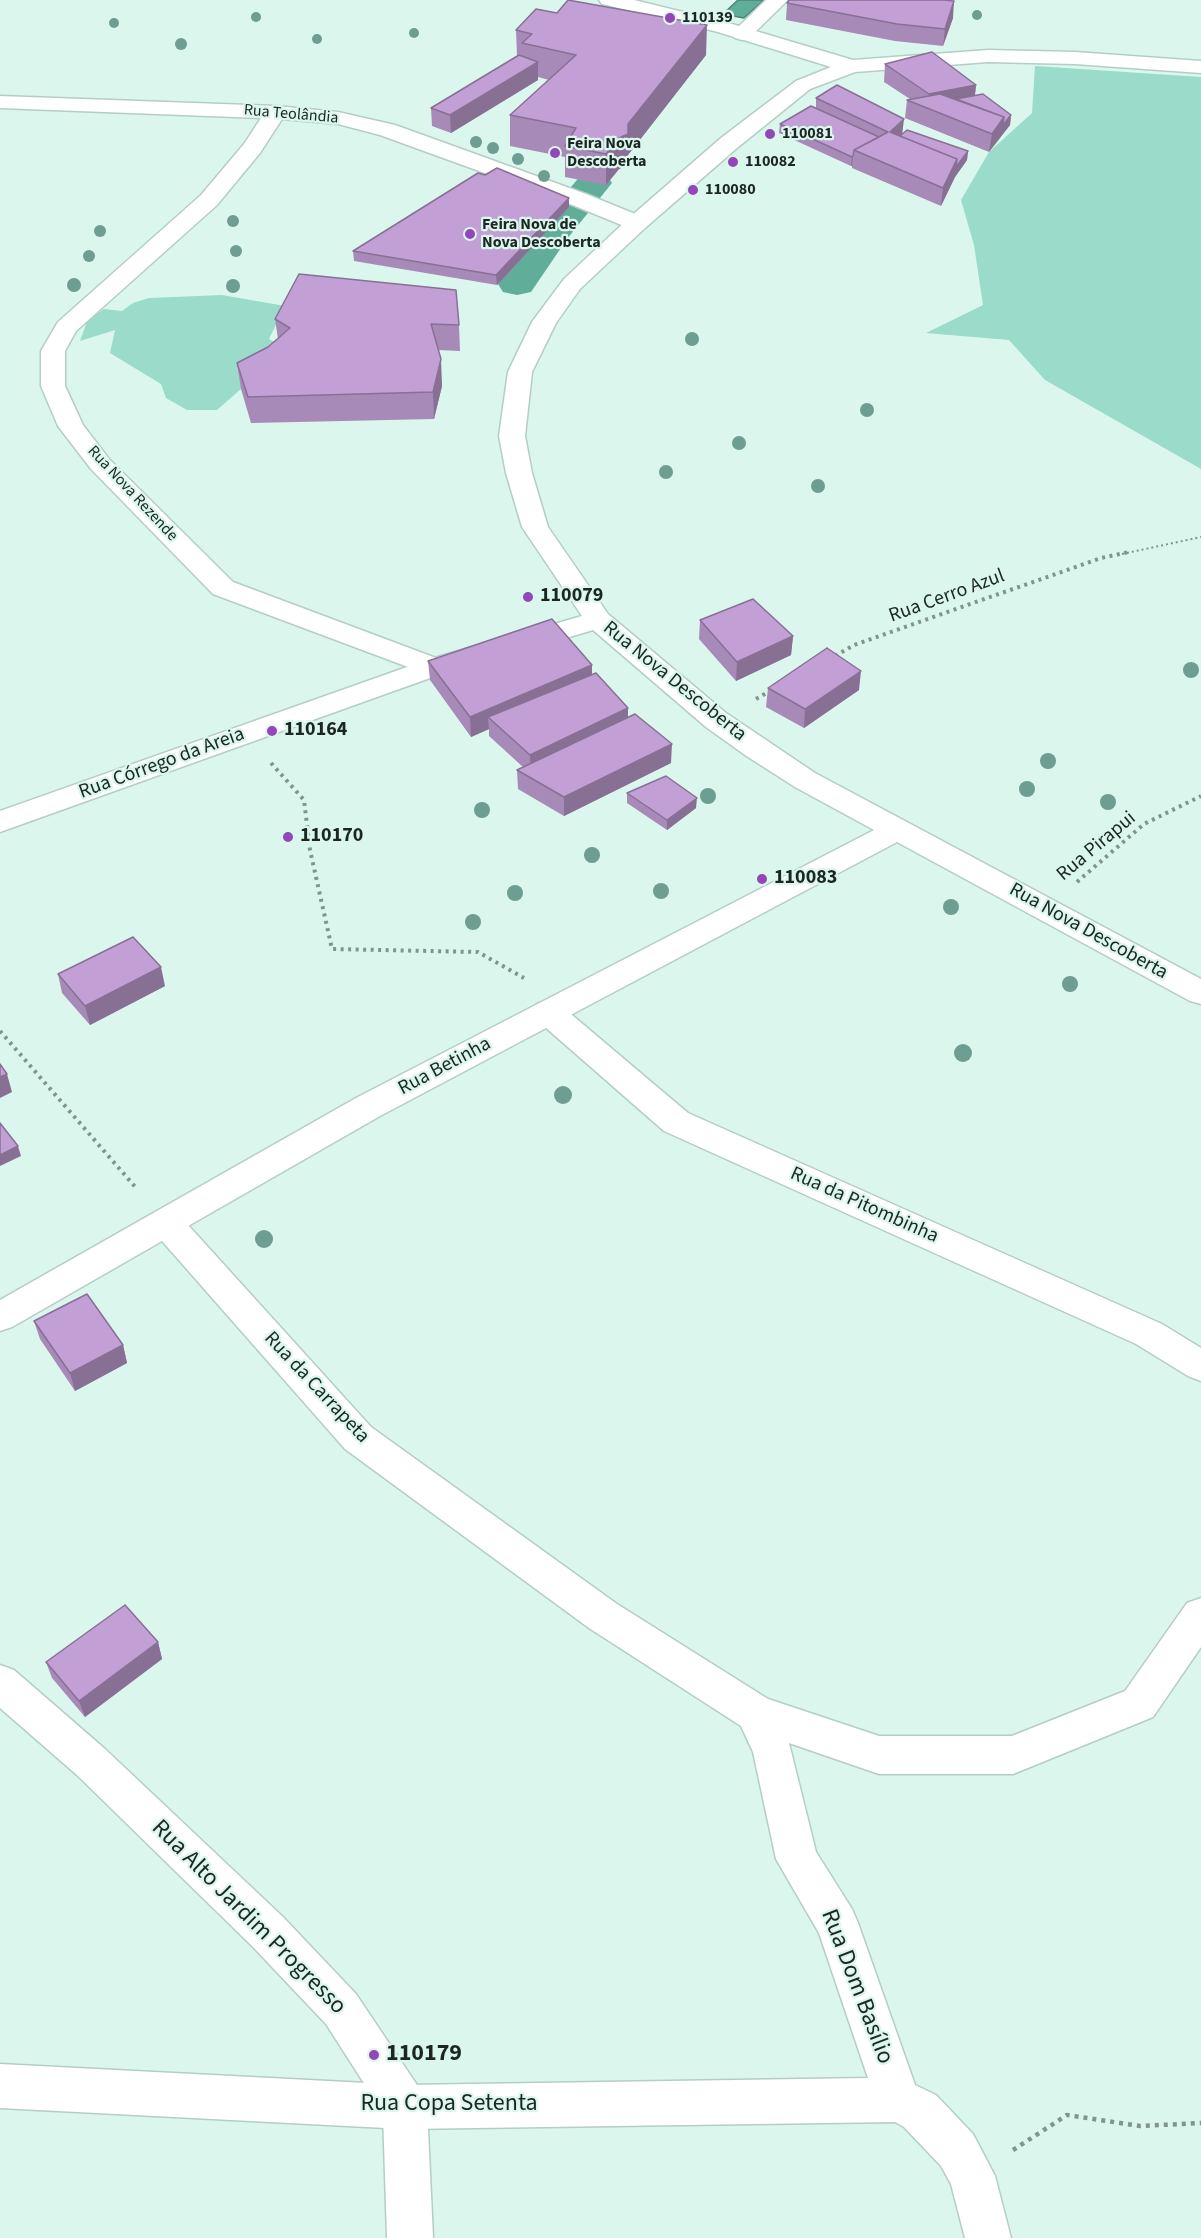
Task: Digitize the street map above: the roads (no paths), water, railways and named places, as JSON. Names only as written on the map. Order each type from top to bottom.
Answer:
[{"type":"street","points":[[612,0],[852,66],[988,56],[1074,58],[1201,67]]},
{"type":"street","points":[[741,34],[778,0]]},
{"type":"street","name":"Rua Nova Descoberta","points":[[852,66],[818,78],[777,104],[637,223],[572,284],[544,322],[520,372],[512,436],[519,473],[535,527],[598,620],[716,720],[805,780],[1201,993]]},
{"type":"street","name":"Rua Teolândia","points":[[0,102],[276,112],[338,118],[387,130],[567,195],[637,223]]},
{"type":"street","name":"Rua Nova Rezende","points":[[276,112],[252,148],[209,200],[66,327],[53,351],[53,386],[72,426],[100,464],[223,588],[434,667]]},
{"type":"street","name":"Rua Córrego da Areia","points":[[2,819],[434,667],[598,620]]},
{"type":"street","name":"Rua Betinha","points":[[0,1317],[167,1224],[368,1107],[897,830]]},
{"type":"street","name":"Rua da Pitombinha","points":[[557,1008],[676,1122],[1149,1334],[1201,1366]]},
{"type":"street","name":"Rua da Carrapeta","points":[[167,1224],[358,1438],[603,1616],[756,1713]]},
{"type":"street","points":[[756,1713],[879,1755],[1013,1755],[1139,1704],[1201,1615]]},
{"type":"street","name":"Rua Alto Jardim Progresso","points":[[0,1683],[91,1762],[268,1932],[341,2009],[405,2108]]},
{"type":"street","name":"Rua Dom Basílio","points":[[756,1713],[773,1752],[797,1859],[837,1923],[898,2100]]},
{"type":"street","name":"Rua Copa Setenta","points":[[0,2086],[405,2108],[898,2100]]},
{"type":"street","points":[[898,2100],[920,2111],[957,2150],[972,2176],[988,2238]]},
{"type":"street","points":[[405,2108],[410,2238]]},
{"type":"waterway","points":[[517,284],[554,231],[594,183]]},
{"type":"place","name":"110139","points":[[670,18]]},
{"type":"place","name":"110081","points":[[770,134]]},
{"type":"place","name":"Feira Nova Descoberta","points":[[555,153]]},
{"type":"place","name":"110082","points":[[733,162]]},
{"type":"place","name":"110080","points":[[693,190]]},
{"type":"place","name":"Feira Nova de Nova Descoberta","points":[[470,234]]},
{"type":"place","name":"110079","points":[[528,597]]},
{"type":"place","name":"110164","points":[[272,731]]},
{"type":"place","name":"110170","points":[[288,837]]},
{"type":"place","name":"110083","points":[[762,879]]},
{"type":"place","name":"110179","points":[[374,2055]]}]
